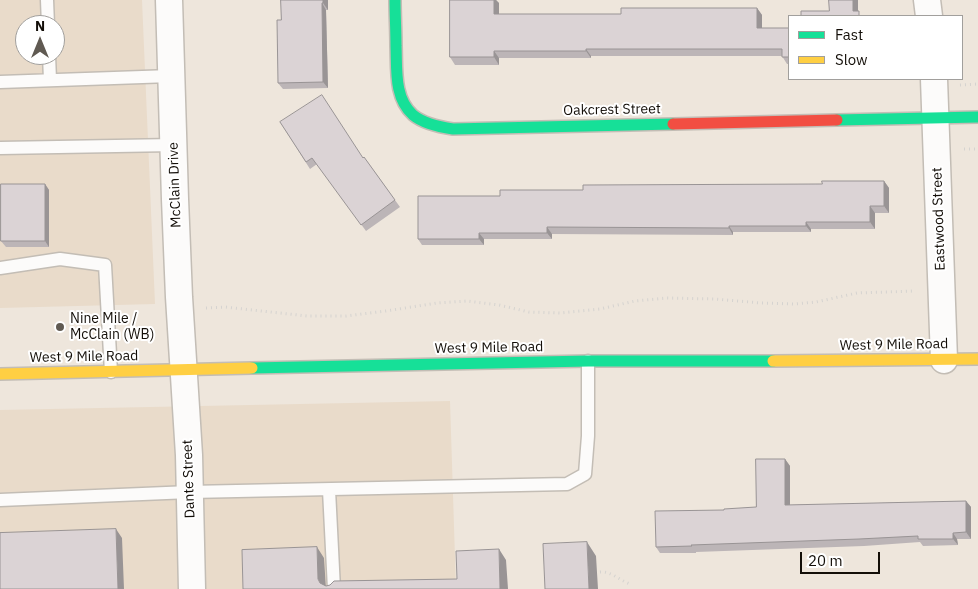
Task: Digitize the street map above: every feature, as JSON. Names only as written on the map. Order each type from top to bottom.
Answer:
[{"type":"main road","name":"Oakcrest Street","points":[[395,0],[399,95],[411,114],[436,126],[452,129],[978,117]]},
{"type":"main road","name":"West 9 Mile Road","points":[[0,374],[588,361],[978,359]]},
{"type":"street","name":"McClain Drive","points":[[169,0],[175,208],[183,369]]},
{"type":"street","points":[[927,0],[929,15]]},
{"type":"street","name":"Eastwood Street","points":[[944,82],[935,118],[944,360]]},
{"type":"street","name":"Dante Street","points":[[183,369],[190,492],[192,589]]},
{"type":"lane","points":[[47,0],[48,15]]},
{"type":"lane","points":[[49,65],[50,80]]},
{"type":"lane","points":[[0,82],[172,76]]},
{"type":"lane","points":[[0,148],[174,145]]},
{"type":"lane","points":[[0,268],[60,259],[105,265],[111,372]]},
{"type":"lane","points":[[0,500],[190,492],[567,484],[585,474],[588,436],[588,361]]},
{"type":"lane","points":[[329,490],[334,589]]},
{"type":"path","points":[[944,82],[978,84]]},
{"type":"path","points":[[962,150],[978,149]]},
{"type":"path","points":[[199,308],[225,307],[307,316],[346,316],[437,303],[467,301],[499,305],[529,312],[560,313],[600,309],[635,301],[667,298],[795,304],[816,302],[857,293],[923,290]]},
{"type":"path","points":[[600,572],[607,572],[630,584]]},
{"type":"shaded area","points":[[0,0],[142,0],[155,304],[0,308]]},
{"type":"shaded area","points":[[450,401],[456,589],[0,589],[0,410]]},
{"type":"building","points":[[281,0],[323,0],[323,82],[278,83],[277,20],[281,20]]},
{"type":"building","points":[[450,0],[494,0],[494,14],[621,14],[621,8],[757,8],[757,28],[788,28],[788,57],[782,57],[782,49],[586,49],[586,51],[494,51],[494,57],[450,57]]},
{"type":"building","points":[[829,0],[853,0],[853,11],[859,11],[859,15],[801,15],[801,11],[829,11]]},
{"type":"building","points":[[322,95],[363,158],[395,200],[361,225],[312,158],[306,162],[280,122]]},
{"type":"building","points":[[822,181],[884,181],[884,206],[870,206],[870,222],[806,222],[806,226],[729,226],[729,228],[547,227],[547,233],[479,233],[479,239],[418,239],[418,196],[500,196],[500,190],[583,190],[583,185],[822,184]]},
{"type":"building","points":[[1,184],[45,184],[45,241],[1,241]]},
{"type":"building","points":[[756,459],[785,459],[785,505],[966,501],[966,532],[953,533],[953,539],[918,539],[918,536],[656,547],[655,511],[724,510],[756,507]]},
{"type":"building","points":[[116,529],[118,589],[0,589],[0,533]]},
{"type":"building","points":[[587,542],[589,589],[545,589],[543,544]]},
{"type":"building","points":[[317,547],[318,579],[320,583],[326,586],[334,581],[457,579],[456,551],[499,549],[500,589],[243,589],[242,550]]},
{"type":"traffic: fast","points":[[395,0],[397,74],[400,92],[407,108],[422,121],[453,129],[673,124]]},
{"type":"traffic: fast","points":[[837,120],[978,117]]},
{"type":"traffic: fast","points":[[252,368],[588,361],[773,361]]},
{"type":"traffic: slow","points":[[773,361],[978,359]]},
{"type":"traffic: slow","points":[[0,374],[252,368]]},
{"type":"traffic: jam","points":[[673,124],[837,120]]},
{"type":"place","name":"Nine Mile / McClain (WB)","points":[[60,327]]}]
